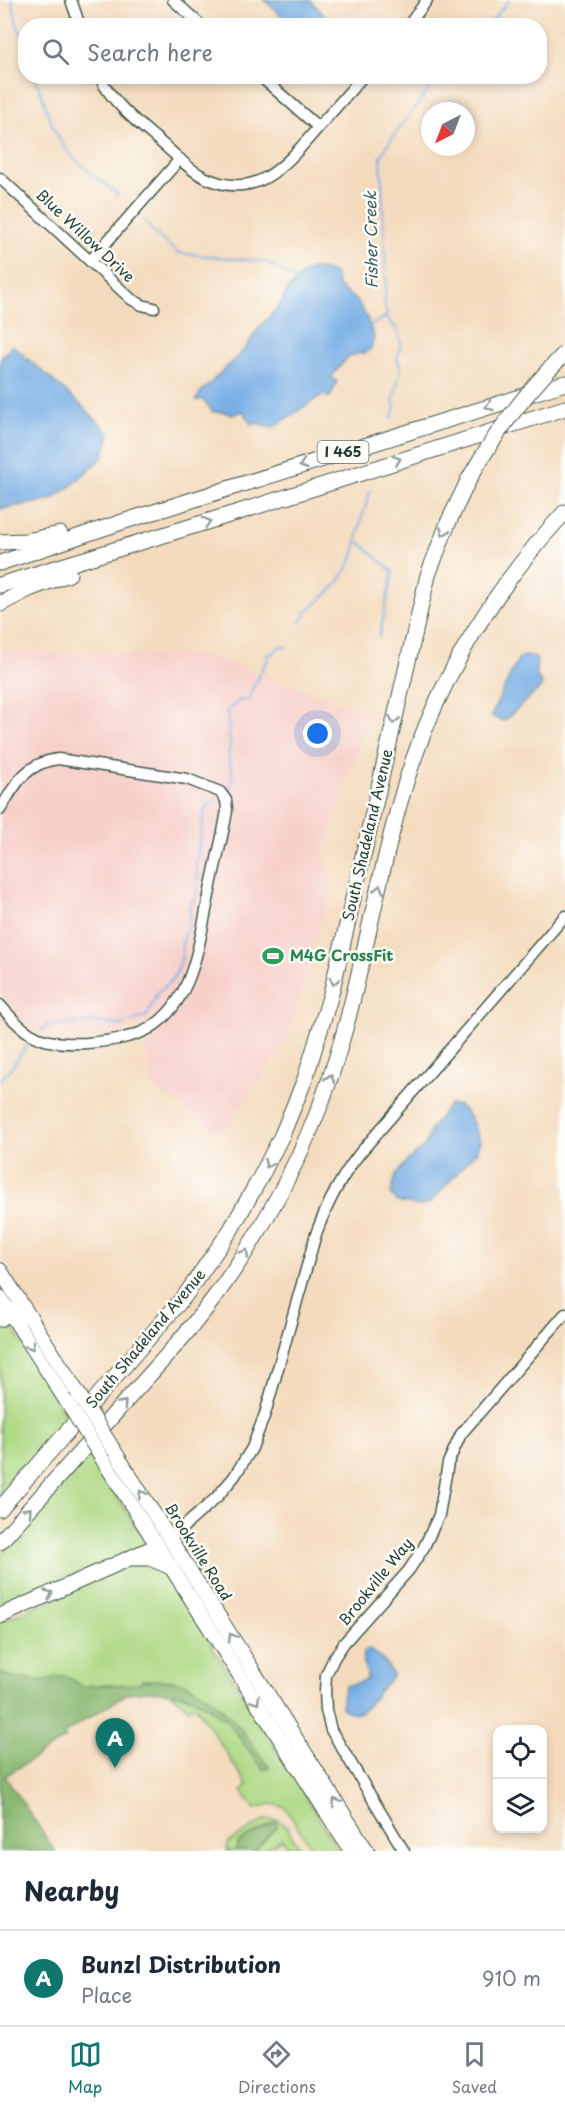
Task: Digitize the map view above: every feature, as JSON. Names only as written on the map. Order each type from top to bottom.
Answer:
[{"type":"highway","name":"South Shadeland Avenue","points":[[0,1509],[184,1297],[235,1222],[282,1135],[305,1079],[331,994],[424,589],[442,536],[469,479],[505,422],[565,353]]},
{"type":"highway","name":"I 465","points":[[0,562],[565,382]]},
{"type":"highway","name":"I 465","points":[[171,534],[565,408]]},
{"type":"highway","name":"South Shadeland Avenue","points":[[0,1542],[192,1327],[231,1274],[275,1202],[313,1124],[340,1050],[398,808],[427,723],[455,666],[483,617],[520,564],[565,512]]},
{"type":"highway","points":[[0,542],[26,541],[122,522]]},
{"type":"highway","points":[[0,585],[171,534]]},
{"type":"highway","points":[[0,604],[29,589],[115,558],[171,534]]},
{"type":"highway","points":[[5,1315],[17,1310],[30,1317]]},
{"type":"highway","points":[[0,1616],[164,1542]]},
{"type":"highway","points":[[129,1559],[150,1558],[171,1567]]},
{"type":"main road","name":"Brookville Road","points":[[0,1270],[113,1449],[164,1542],[171,1567],[351,1851]]},
{"type":"main road","name":"Brookville Road","points":[[0,1296],[5,1315],[67,1402],[103,1460],[164,1542],[367,1851]]},
{"type":"street","points":[[71,0],[77,18]]},
{"type":"street","points":[[173,0],[193,18]]},
{"type":"street","points":[[413,18],[425,1]]},
{"type":"street","points":[[104,84],[120,106],[200,176],[232,185],[263,180],[281,169],[356,84]]},
{"type":"street","points":[[269,84],[318,127]]},
{"type":"street","points":[[90,261],[180,159]]},
{"type":"street","name":"Blue Willow Drive","points":[[0,178],[131,299],[154,308]]},
{"type":"street","points":[[0,810],[18,779],[32,767],[48,760],[58,759],[187,779],[214,788],[224,797],[227,804],[227,814],[194,961],[184,988],[166,1015],[149,1029],[135,1035],[99,1042],[60,1044],[40,1040],[2,1012]]},
{"type":"street","points":[[164,1542],[202,1512],[228,1484],[240,1468],[257,1436],[292,1323],[316,1234],[339,1182],[360,1153],[565,916]]},
{"type":"street","name":"Brookville Way","points":[[404,1851],[331,1730],[325,1700],[327,1675],[344,1643],[409,1570],[424,1547],[439,1515],[448,1463],[461,1434],[565,1314]]},
{"type":"shaded area","points":[[3,651],[209,656],[369,713],[323,857],[333,880],[288,1039],[222,1134],[152,1086],[142,1025],[88,1037],[49,1037],[16,1015],[0,995],[0,653]]},
{"type":"green space","points":[[10,1322],[68,1421],[0,1498],[0,1326]]},
{"type":"green space","points":[[90,1454],[147,1544],[0,1613],[0,1556]]},
{"type":"green space","points":[[131,1564],[148,1564],[158,1567],[179,1589],[339,1851],[313,1851],[285,1807],[271,1804],[255,1809],[242,1791],[247,1785],[195,1705],[189,1709],[170,1692],[199,1702],[212,1710],[225,1720],[247,1744],[264,1770],[269,1767],[240,1729],[188,1684],[81,1686],[64,1676],[40,1681],[0,1673],[0,1622]]},
{"type":"green space","points":[[0,1673],[35,1680],[50,1680],[66,1676],[81,1686],[138,1684],[143,1680],[184,1683],[201,1692],[224,1711],[269,1768],[264,1770],[226,1720],[199,1701],[184,1694],[147,1691],[128,1693],[63,1734],[66,1738],[5,1776],[55,1851],[0,1851]]},
{"type":"green space","points":[[264,1820],[278,1820],[287,1827],[301,1851],[291,1851],[282,1839],[264,1851],[254,1851],[277,1827],[276,1822],[240,1841],[235,1851],[227,1851],[228,1843]]},
{"type":"green space","points":[[276,1822],[277,1826],[254,1851],[235,1851],[240,1841]]},
{"type":"water","points":[[264,0],[310,0],[325,18],[284,18]]},
{"type":"water","points":[[311,269],[325,270],[335,274],[338,286],[358,302],[374,337],[371,348],[366,353],[349,357],[331,377],[337,382],[330,397],[322,395],[272,428],[257,423],[251,424],[243,411],[232,415],[213,412],[203,400],[196,400],[200,393],[245,349],[257,330],[280,305],[287,291],[301,275]]},
{"type":"water","points":[[12,345],[80,404],[110,434],[103,457],[70,487],[51,500],[0,509],[0,360]]},
{"type":"water","points":[[532,656],[537,660],[536,674],[542,685],[505,720],[491,716],[518,659]]},
{"type":"water","points":[[449,1105],[459,1105],[471,1119],[480,1141],[477,1151],[430,1203],[420,1206],[397,1202],[391,1194],[395,1176],[407,1161],[425,1146],[431,1129]]},
{"type":"water","points":[[368,1649],[383,1660],[393,1675],[365,1709],[355,1713],[349,1712],[342,1708],[345,1686],[367,1680],[363,1657],[364,1652]]},
{"type":"waterway","points":[[12,0],[18,28]]},
{"type":"waterway","name":"Fisher Creek","points":[[494,18],[509,0]]},
{"type":"waterway","points":[[38,84],[60,141],[84,168],[118,195]]},
{"type":"waterway","name":"Fisher Creek","points":[[392,418],[395,405],[393,402],[401,368],[397,359],[401,344],[397,330],[386,317],[387,310],[384,306],[386,284],[381,156],[433,84]]},
{"type":"waterway","points":[[145,221],[153,232],[178,253],[267,262],[297,281]]},
{"type":"waterway","points":[[369,326],[386,317]]},
{"type":"waterway","name":"Fisher Creek","points":[[301,622],[305,613],[335,587],[347,569],[354,554],[371,490]]},
{"type":"waterway","points":[[357,540],[393,572],[379,637]]},
{"type":"waterway","name":"Fisher Creek","points":[[229,792],[233,776],[228,757],[230,746],[227,711],[240,700],[249,699],[258,674],[263,671],[262,667],[268,660],[267,655],[274,653],[278,647],[287,647]]},
{"type":"waterway","name":"Fisher Creek","points":[[41,1031],[48,1025],[93,1022],[121,1025],[147,1016],[157,993],[171,981],[178,970],[182,956],[182,943],[190,921],[190,906],[198,886],[196,863],[205,809],[216,799]]},
{"type":"waterway","name":"Fisher Creek","points":[[0,1080],[32,1040]]},
{"type":"place","name":"M4G CrossFit","points":[[273,956]]},
{"type":"place","name":"Bunzl Distribution","points":[[115,1768]]}]
